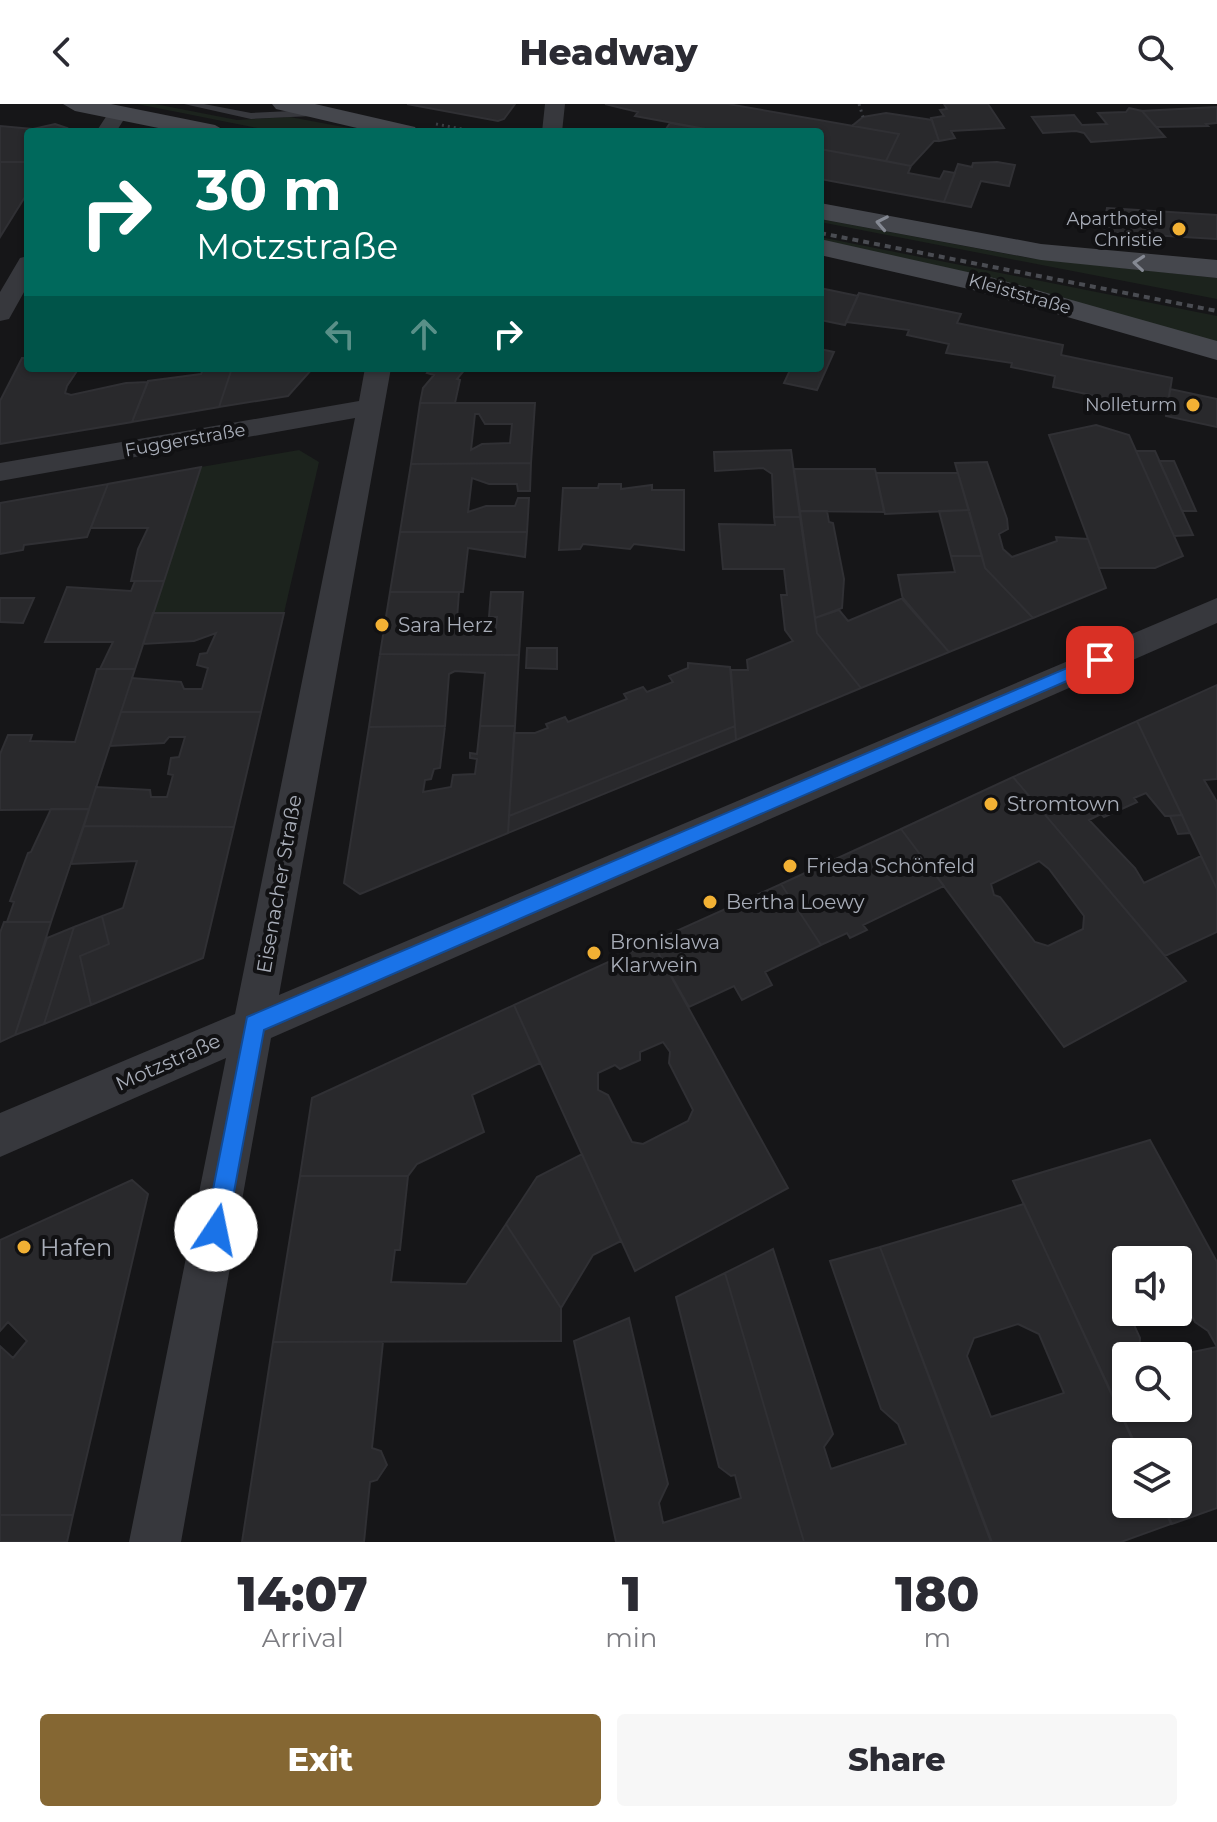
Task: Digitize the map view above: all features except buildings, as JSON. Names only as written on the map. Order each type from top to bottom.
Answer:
[{"type":"main road","points":[[75,104],[118,116],[191,128]]},
{"type":"main road","points":[[284,104],[386,128]]},
{"type":"main road","name":"Kleiststraße","points":[[824,212],[1041,252],[1217,269]]},
{"type":"main road","name":"Kleiststraße","points":[[824,248],[980,283],[1217,351]]},
{"type":"street","points":[[552,128],[555,104]]},
{"type":"street","points":[[0,314],[24,270]]},
{"type":"street","name":"Eisenacher Straße","points":[[155,1542],[377,372]]},
{"type":"street","name":"Fuggerstraße","points":[[0,472],[370,407]]},
{"type":"street","name":"Motzstraße","points":[[0,1135],[1217,610]]},
{"type":"lane","points":[[189,104],[251,116],[312,113]]},
{"type":"path","points":[[859,104],[863,117]]},
{"type":"shaded area","points":[[137,104],[155,104],[237,120],[290,117],[349,128],[258,128]]},
{"type":"shaded area","points":[[824,220],[1029,258],[1217,278],[1217,299],[824,223]]},
{"type":"shaded area","points":[[824,238],[1217,316],[1217,343],[970,275],[824,241]]},
{"type":"shaded area","points":[[299,450],[319,462],[284,613],[153,613],[201,467]]},
{"type":"railway","points":[[824,234],[1217,311]]},
{"type":"place","name":"Aparthotel Christie","points":[[1179,229]]},
{"type":"place","name":"Nolleturm","points":[[1193,405]]},
{"type":"place","name":"Sara Herz","points":[[382,625]]},
{"type":"place","name":"Stromtown","points":[[991,804]]},
{"type":"place","name":"Frieda Schönfeld","points":[[790,866]]},
{"type":"place","name":"Bertha Loewy","points":[[710,902]]},
{"type":"place","name":"Bronislawa Klarwein","points":[[594,953]]},
{"type":"place","name":"Hafen","points":[[24,1247]]},
{"type":"route","points":[[216,1230],[254,1024],[1100,660]]}]
